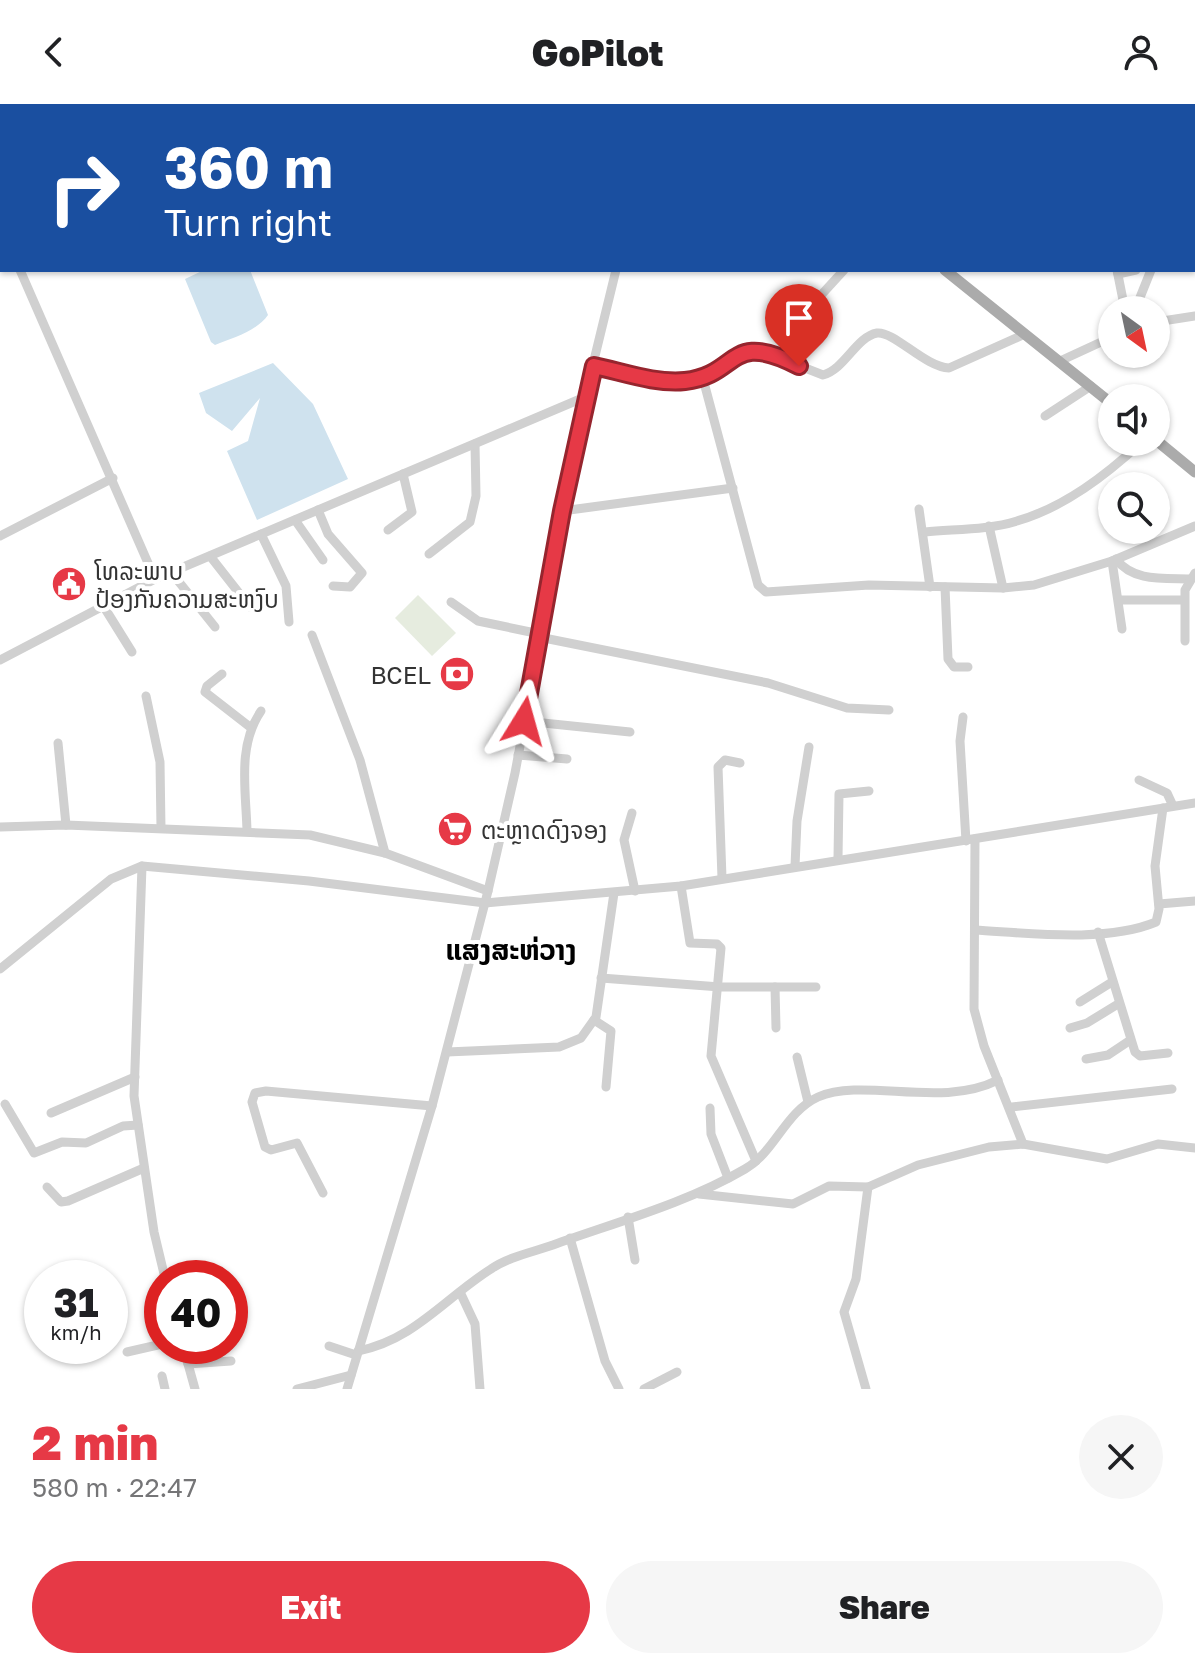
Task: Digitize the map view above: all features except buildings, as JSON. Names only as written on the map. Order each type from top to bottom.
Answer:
[{"type":"main road","points":[[954,273],[1098,392]]},
{"type":"main road","points":[[1170,451],[1195,472]]},
{"type":"street","points":[[21,272],[155,579]]},
{"type":"street","points":[[347,1389],[432,1106],[488,891],[518,755],[585,397],[616,272]]},
{"type":"street","points":[[780,356],[802,316],[842,272]]},
{"type":"street","points":[[1117,272],[1122,296]]},
{"type":"street","points":[[1141,296],[1150,272]]},
{"type":"street","points":[[1170,320],[1195,316]]},
{"type":"street","points":[[594,366],[664,381],[688,381],[747,352],[759,350],[780,356],[819,375],[829,374],[870,337],[879,333],[890,336],[930,362],[949,368],[1025,334]]},
{"type":"street","points":[[1060,361],[1098,343]]},
{"type":"street","points":[[702,375],[758,585],[766,592],[869,585],[1003,588],[1034,585],[1114,560],[1195,526]]},
{"type":"street","points":[[1045,416],[1091,386]]},
{"type":"street","points":[[0,660],[155,579],[585,397]]},
{"type":"street","points":[[429,554],[470,522],[476,496],[475,444]]},
{"type":"street","points":[[925,532],[1015,522],[1064,502],[1124,456]]},
{"type":"street","points":[[388,530],[412,512],[403,474]]},
{"type":"street","points":[[0,536],[113,478]]},
{"type":"street","points":[[562,511],[733,488]]},
{"type":"street","points":[[919,509],[925,532],[930,587]]},
{"type":"street","points":[[318,510],[332,540],[362,573],[350,587],[333,586]]},
{"type":"street","points":[[295,520],[323,560]]},
{"type":"street","points":[[989,526],[1003,588]]},
{"type":"street","points":[[261,534],[286,586],[289,622]]},
{"type":"street","points":[[210,556],[250,607]]},
{"type":"street","points":[[1114,560],[1135,575],[1193,576],[1184,600],[1185,641]]},
{"type":"street","points":[[1114,560],[1122,629]]},
{"type":"street","points":[[171,572],[215,627]]},
{"type":"street","points":[[945,587],[948,659],[954,667],[968,667]]},
{"type":"street","points":[[1119,600],[1184,600]]},
{"type":"street","points":[[451,602],[475,620],[539,636],[768,683],[847,708],[889,710]]},
{"type":"street","points":[[104,607],[132,652]]},
{"type":"street","points":[[312,635],[360,760],[385,853]]},
{"type":"street","points":[[222,674],[207,686],[205,692],[250,727]]},
{"type":"street","points":[[146,696],[160,762],[161,828]]},
{"type":"street","points":[[247,831],[244,748],[250,727],[261,711]]},
{"type":"street","points":[[963,717],[960,741],[975,930],[974,1009],[1023,1144]]},
{"type":"street","points":[[524,721],[630,732]]},
{"type":"street","points":[[58,743],[66,825]]},
{"type":"street","points":[[795,866],[797,821],[809,747]]},
{"type":"street","points":[[518,755],[567,759]]},
{"type":"street","points":[[722,878],[718,767],[725,760],[740,763]]},
{"type":"street","points":[[975,930],[1053,935],[1098,932],[1156,922],[1159,904],[1155,866],[1168,807],[1167,793],[1139,780]]},
{"type":"street","points":[[838,858],[839,794],[869,791]]},
{"type":"street","points":[[0,969],[111,879],[142,866],[485,903],[681,886],[838,858],[1195,803]]},
{"type":"street","points":[[632,813],[624,840],[635,891]]},
{"type":"street","points":[[0,827],[66,825],[310,835],[385,853],[488,891]]},
{"type":"street","points":[[142,866],[135,1077],[144,1168],[162,1260]]},
{"type":"street","points":[[681,886],[690,943],[717,944],[721,948],[720,987],[711,1056],[756,1161]]},
{"type":"street","points":[[447,1052],[559,1047],[581,1038],[594,1020],[614,893]]},
{"type":"street","points":[[1159,904],[1195,901]]},
{"type":"street","points":[[1098,932],[1129,1041],[1140,1056],[1168,1053]]},
{"type":"street","points":[[601,978],[720,987],[816,987]]},
{"type":"street","points":[[1080,1002],[1112,982]]},
{"type":"street","points":[[775,987],[776,1028]]},
{"type":"street","points":[[1070,1028],[1092,1021],[1118,1004]]},
{"type":"street","points":[[594,1020],[611,1031],[606,1087]]},
{"type":"street","points":[[1086,1059],[1108,1055],[1129,1041]]},
{"type":"street","points":[[797,1057],[808,1102]]},
{"type":"street","points":[[51,1113],[135,1077]]},
{"type":"street","points":[[329,1346],[357,1353],[375,1348],[431,1318],[496,1266],[728,1178],[756,1161],[780,1129],[808,1102],[822,1095],[846,1092],[923,1095],[979,1087],[998,1080]]},
{"type":"street","points":[[1012,1107],[1172,1089]]},
{"type":"street","points":[[323,1193],[297,1143],[271,1150],[265,1147],[252,1102],[255,1093],[432,1106]]},
{"type":"street","points":[[5,1104],[34,1153],[62,1142],[86,1143],[123,1126],[138,1125]]},
{"type":"street","points":[[710,1108],[711,1134],[728,1178]]},
{"type":"street","points":[[695,1193],[793,1204],[829,1186],[868,1187],[918,1165],[989,1147],[1023,1144],[1107,1159],[1158,1144],[1195,1148]]},
{"type":"street","points":[[47,1187],[61,1202],[68,1201],[144,1168]]},
{"type":"street","points":[[866,1389],[844,1312],[856,1279],[868,1187]]},
{"type":"street","points":[[628,1217],[635,1260]]},
{"type":"street","points":[[570,1238],[605,1361],[619,1389]]},
{"type":"street","points":[[460,1292],[475,1324],[480,1389]]},
{"type":"street","points":[[188,1364],[195,1389]]},
{"type":"street","points":[[644,1389],[677,1372]]},
{"type":"street","points":[[297,1389],[351,1375]]},
{"type":"street","points":[[162,1376],[165,1389]]},
{"type":"shaded area","points":[[418,595],[456,633],[432,656],[395,618]]},
{"type":"water","points":[[200,272],[251,272],[268,315],[251,330],[215,345],[211,342],[185,279]]},
{"type":"water","points":[[273,363],[313,404],[348,479],[257,520],[227,451],[248,441],[260,398],[232,431],[206,413],[199,393]]},
{"type":"place","name":"ໂທລະພາບ ປ້ອງກັນຄວາມສະຫງົບ","points":[[69,584]]},
{"type":"place","name":"BCEL","points":[[457,674]]},
{"type":"place","name":"ຕະຫຼາດດົງຈອງ","points":[[455,829]]},
{"type":"district","name":"ແສງສະຫ່ວາງ","points":[[511,949]]},
{"type":"route","points":[[524,721],[562,511],[594,366],[664,381],[688,381],[739,354],[753,350],[780,356],[799,366]]}]
